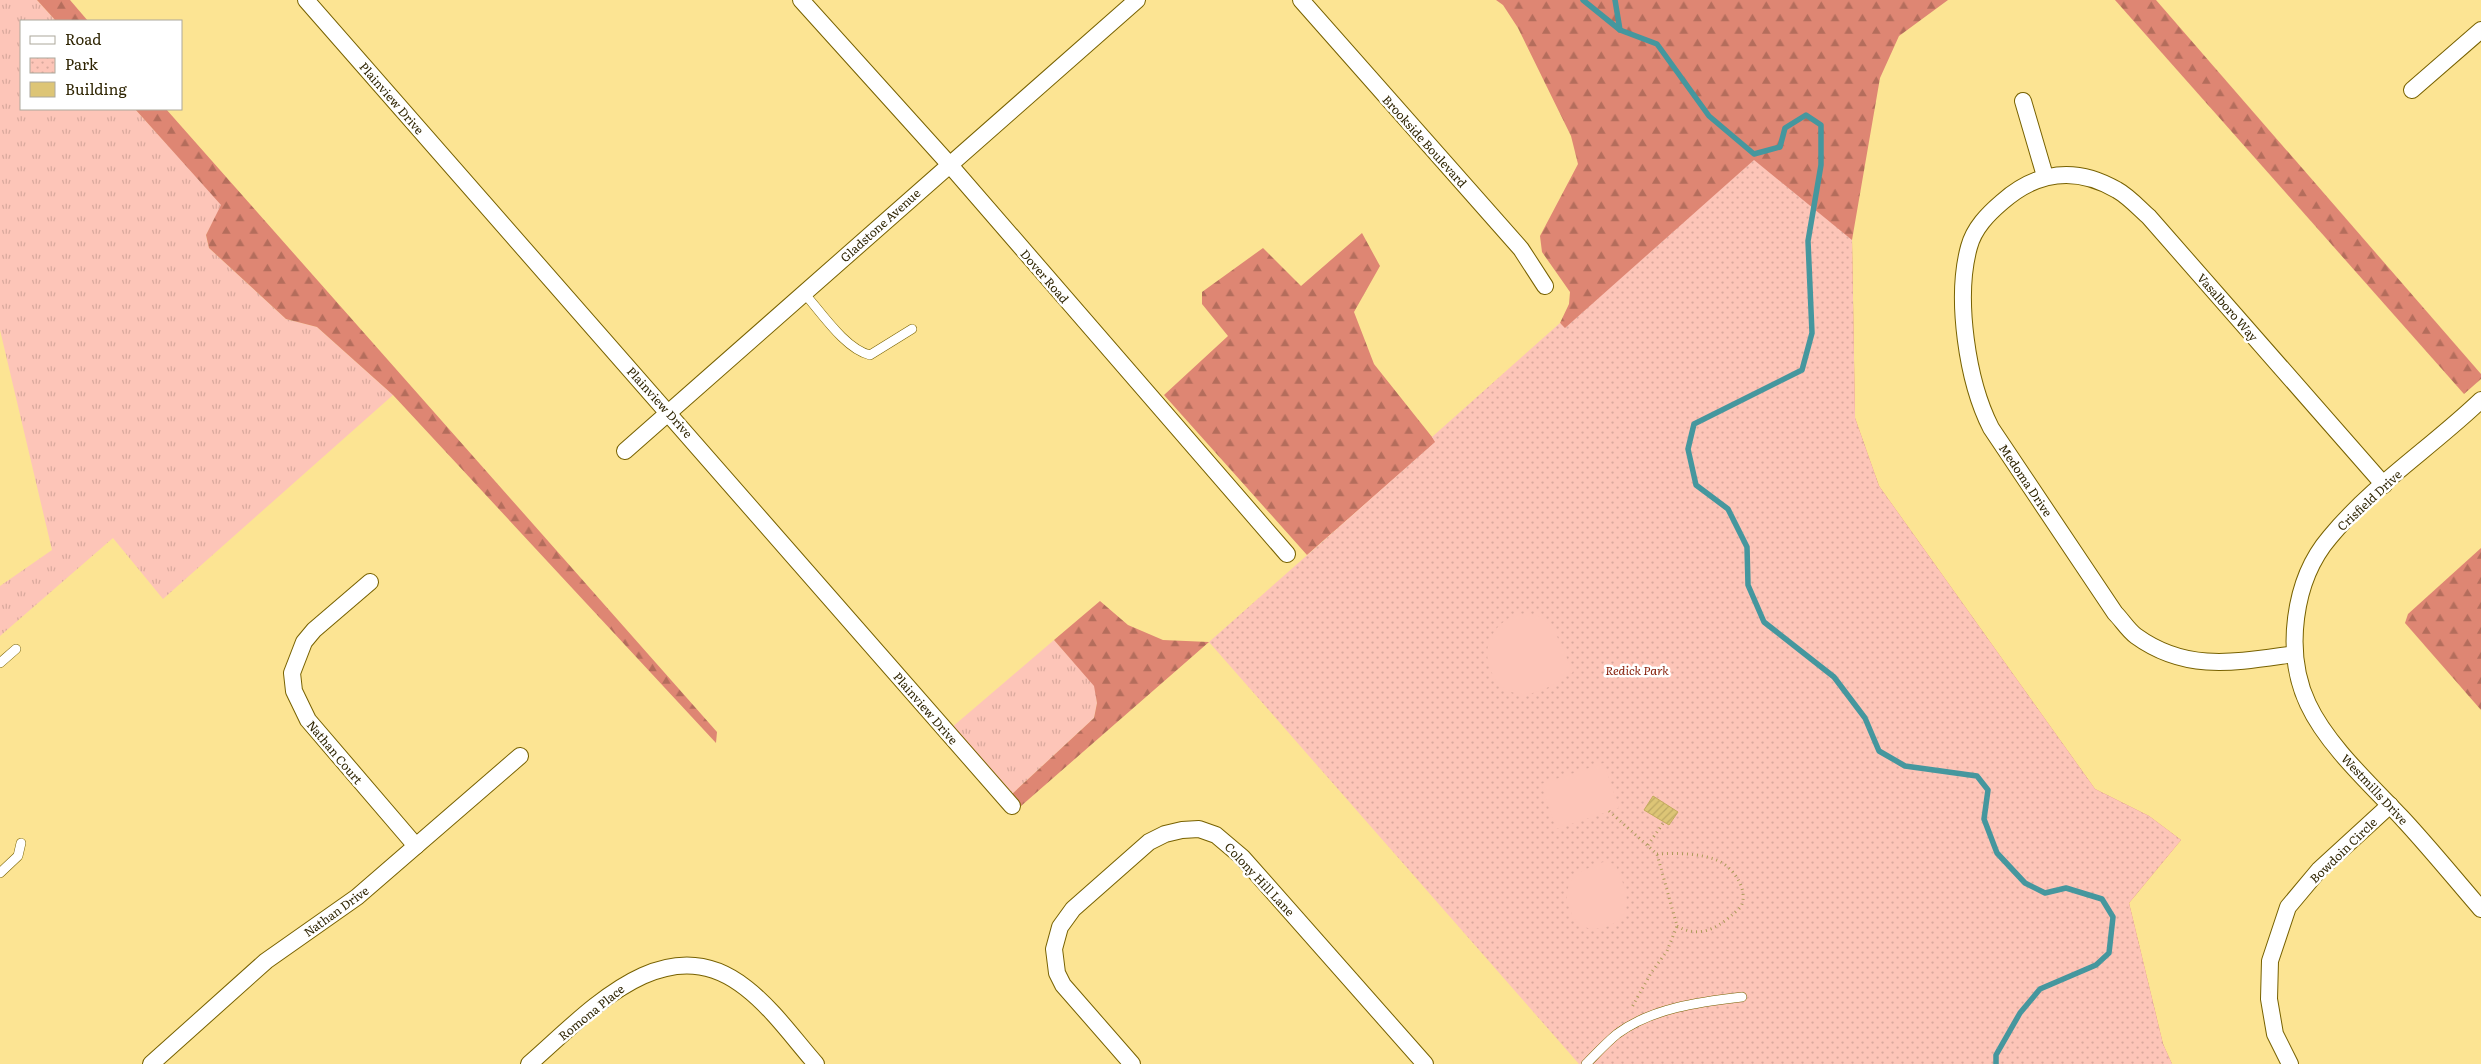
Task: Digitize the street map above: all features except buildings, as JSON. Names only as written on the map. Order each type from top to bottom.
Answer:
[{"type":"street","name":"Plainview Drive","points":[[306,0],[670,413],[1012,806]]},
{"type":"street","name":"Dover Road","points":[[801,0],[949,164],[1287,554]]},
{"type":"street","name":"Gladstone Avenue","points":[[624,451],[670,413],[949,164],[1137,0]]},
{"type":"street","name":"Brookside Boulevard","points":[[1301,0],[1521,249],[1545,286]]},
{"type":"street","points":[[2412,90],[2481,30]]},
{"type":"street","points":[[2023,101],[2045,176]]},
{"type":"street","name":"Vasalboro Way","points":[[2045,176],[2072,175],[2091,179],[2118,190],[2148,217],[2384,485]]},
{"type":"street","name":"Medoma Drive","points":[[2045,176],[2016,190],[1987,215],[1977,229],[1969,246],[1964,283],[1968,351],[1978,400],[1991,428],[2116,613],[2135,635],[2158,649],[2186,660],[2228,663],[2295,654]]},
{"type":"street","name":"Crisfield Drive","points":[[2295,654],[2298,612],[2306,572],[2329,538],[2358,507],[2481,400]]},
{"type":"street","name":"Nathan Court","points":[[370,582],[314,630],[304,642],[296,658],[292,673],[294,691],[308,720],[416,846]]},
{"type":"street","name":"Westmills Drive","points":[[2295,654],[2299,680],[2309,706],[2338,749],[2481,909]]},
{"type":"street","name":"Nathan Drive","points":[[151,1064],[266,961],[357,898],[520,756]]},
{"type":"street","name":"Bowdoin Circle","points":[[2290,1064],[2275,1034],[2269,1000],[2270,961],[2288,907],[2319,870],[2390,806]]},
{"type":"street","name":"Colony Hill Lane","points":[[1132,1064],[1063,985],[1057,973],[1054,949],[1060,927],[1073,909],[1150,842],[1165,834],[1199,829],[1216,835],[1242,857],[1426,1064]]},
{"type":"street","name":"Romona Place","points":[[529,1064],[612,992],[648,972],[689,966],[721,972],[746,988],[762,1003],[816,1064]]},
{"type":"lane","points":[[804,293],[850,346],[861,353],[870,355],[912,329]]},
{"type":"lane","points":[[0,663],[16,649]]},
{"type":"lane","points":[[0,873],[18,856],[21,843]]},
{"type":"lane","points":[[1586,1064],[1617,1034],[1659,1012],[1704,1001],[1742,997]]},
{"type":"path","points":[[1609,811],[1656,854],[1677,926],[1667,952],[1651,974],[1617,1034]]},
{"type":"path","points":[[1648,845],[1664,822]]},
{"type":"path","points":[[1656,854],[1678,853],[1716,860],[1740,880],[1744,891],[1742,906],[1720,926],[1700,933],[1688,932],[1677,926]]},
{"type":"green space","points":[[0,0],[37,0],[55,20],[20,20],[20,110],[136,110],[222,205],[206,235],[209,248],[286,319],[317,327],[393,395],[163,599],[113,538],[0,636],[0,586],[52,550],[0,330]]},
{"type":"green space","points":[[37,0],[70,0],[87,20],[55,20]]},
{"type":"green space","points":[[1496,0],[1948,0],[1899,36],[1880,78],[1852,240],[1855,418],[1879,486],[2095,789],[2149,816],[2181,840],[2129,903],[2163,1044],[2172,1064],[1560,323],[1569,304],[1570,292],[1542,252],[1540,236],[1578,164],[1571,136],[1518,28],[1503,5]]},
{"type":"green space","points":[[2115,0],[2156,0],[2481,374],[2481,379],[2464,394]]},
{"type":"green space","points":[[136,110],[167,110],[717,732],[716,743],[393,395],[317,327],[286,319],[209,248],[206,235],[221,205]]},
{"type":"green space","name":"Redick Park","points":[[1754,160],[1852,240],[1855,418],[1879,486],[2095,789],[2149,816],[2181,840],[2129,903],[2163,1044],[2172,1064],[1579,1064],[1209,642],[1435,442],[1432,437],[1560,323],[1565,328]]},
{"type":"green space","points":[[1362,233],[1380,266],[1354,312],[1374,364],[1436,442],[1307,555],[1164,395],[1228,336],[1202,304],[1202,292],[1263,248],[1301,286]]},
{"type":"green space","points":[[2481,548],[2481,710],[2405,623],[2408,614]]},
{"type":"green space","points":[[1100,601],[1128,625],[1163,640],[1209,642],[1021,806],[1011,795],[1094,718],[1097,703],[1094,686],[1054,640]]},
{"type":"green space","points":[[1518,614],[1536,615],[1545,620],[1555,633],[1573,672],[1537,692],[1513,693],[1504,688],[1491,672],[1488,662],[1489,641],[1494,632],[1504,621]]},
{"type":"green space","points":[[1054,640],[1095,686],[1097,703],[1094,718],[1011,795],[951,728]]},
{"type":"green space","points":[[1604,763],[1619,808],[1556,829],[1541,784]]},
{"type":"green space","points":[[1603,862],[1615,864],[1626,894],[1627,906],[1623,916],[1611,925],[1596,929],[1589,928],[1578,923],[1574,918],[1567,901],[1568,891],[1575,875]]},
{"type":"waterway","points":[[1583,0],[1620,30],[1657,44],[1709,116],[1754,154],[1780,147],[1785,128],[1806,115],[1821,125],[1821,165],[1808,241],[1812,333],[1802,370],[1694,424],[1688,449],[1696,485],[1728,509],[1747,547],[1748,585],[1764,622],[1834,677],[1865,718],[1879,751],[1905,766],[1977,776],[1988,790],[1984,819],[1997,853],[2025,883],[2045,893],[2066,888],[2102,899],[2113,917],[2109,953],[2096,965],[2040,989],[2020,1013],[1996,1055],[1996,1064]]},
{"type":"waterway","points":[[1615,0],[1620,30]]}]
